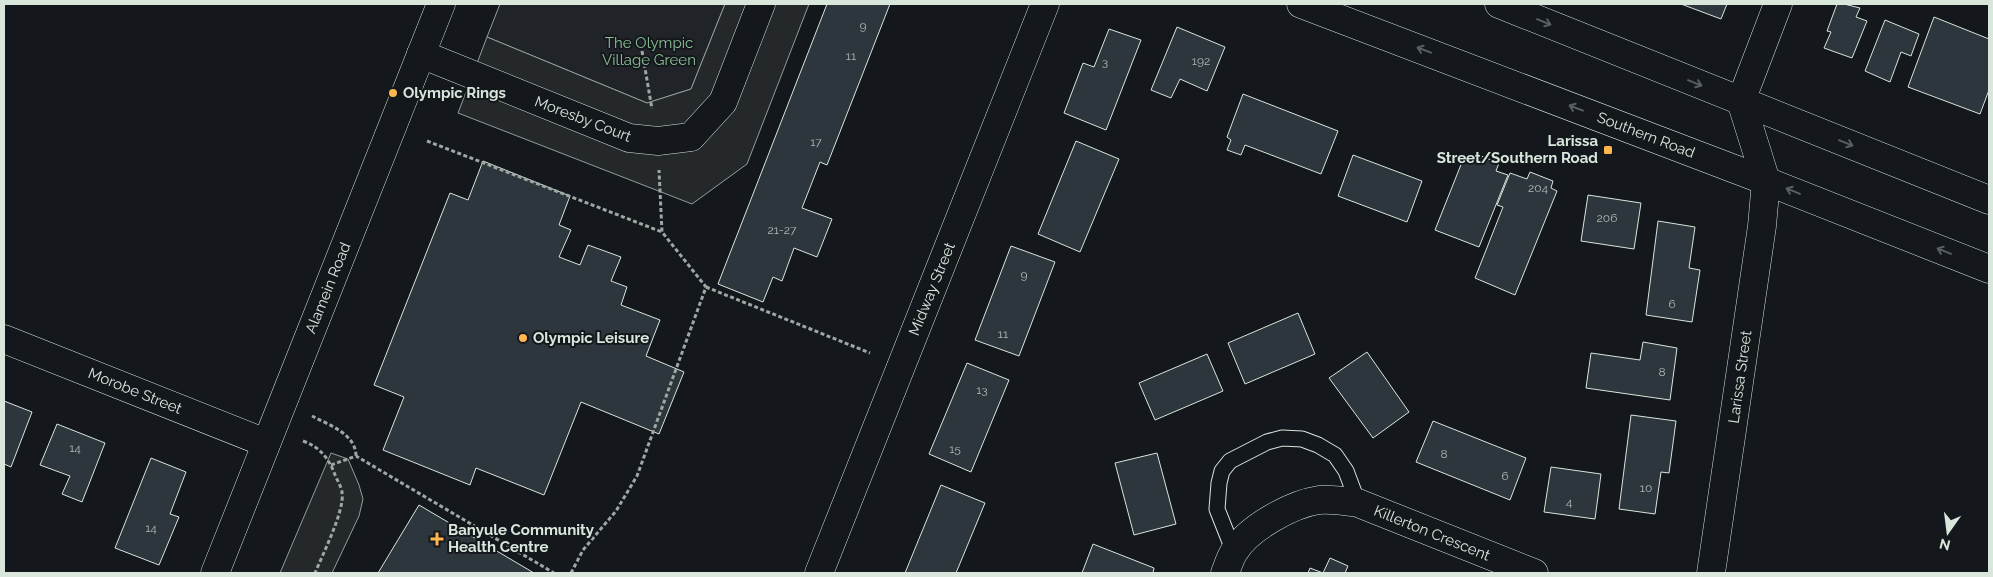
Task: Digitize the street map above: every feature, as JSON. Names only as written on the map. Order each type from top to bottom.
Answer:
[{"type":"street","name":"Alamein Road","points":[[215,573],[441,4]]},
{"type":"street","name":"Moresby Court","points":[[421,54],[629,138],[658,141],[691,137],[723,102],[761,4]]},
{"type":"street","name":"Midway Street","points":[[819,573],[1045,4]]},
{"type":"street","name":"Southern Road","points":[[1301,4],[1766,181],[1989,269]]},
{"type":"street","points":[[1499,4],[1989,200]]},
{"type":"street","points":[[1766,181],[1741,101],[1778,4]]},
{"type":"street","name":"Larissa Street","points":[[1711,573],[1762,226],[1766,181]]},
{"type":"street","name":"Morobe Street","points":[[4,339],[266,443]]},
{"type":"street","name":"Killerton Crescent","points":[[1229,562],[1254,530],[1275,517],[1318,500],[1335,500],[1358,503],[1534,573]]},
{"type":"lane","name":"Killerton Crescent","points":[[1229,562],[1217,509],[1222,471],[1230,460],[1267,442],[1282,438],[1302,439],[1318,445],[1335,455],[1346,471],[1358,503]]},
{"type":"path","points":[[642,51],[658,141],[662,232]]},
{"type":"path","points":[[427,141],[662,232],[706,287],[870,353]]},
{"type":"path","points":[[571,573],[583,550],[616,511],[637,476],[706,287]]},
{"type":"path","points":[[312,416],[353,442],[356,456],[554,573]]},
{"type":"path","points":[[303,441],[316,446],[331,465],[342,493],[342,507],[315,573]]},
{"type":"path","points":[[331,465],[356,456]]},
{"type":"green space","name":"The Olympic Village Green","points":[[500,4],[725,4],[691,89],[647,103],[487,37]]},
{"type":"shaded area","points":[[725,4],[809,4],[747,164],[692,204],[458,113],[487,37],[647,103],[691,89]]},
{"type":"shaded area","points":[[331,453],[348,459],[363,499],[359,516],[332,573],[280,573]]},
{"type":"building","points":[[827,4],[890,4],[827,165],[820,162],[802,208],[832,219],[817,257],[794,248],[782,281],[773,277],[763,302],[718,284]]},
{"type":"building","points":[[1681,4],[1727,4],[1721,19]]},
{"type":"building","points":[[1837,4],[1860,8],[1856,17],[1867,21],[1852,58],[1824,48],[1831,32],[1827,31]]},
{"type":"building","points":[[1934,17],[1989,39],[1989,90],[1980,114],[1908,87]]},
{"type":"building","points":[[1885,20],[1919,34],[1911,56],[1901,52],[1890,82],[1865,71]]},
{"type":"building","points":[[1177,27],[1225,47],[1207,91],[1180,79],[1171,98],[1151,90]]},
{"type":"building","points":[[1109,29],[1141,40],[1106,130],[1064,113],[1083,63],[1094,67]]},
{"type":"building","points":[[1243,94],[1338,131],[1321,174],[1245,145],[1241,155],[1227,150],[1231,140],[1227,137]]},
{"type":"building","points":[[1076,141],[1119,159],[1080,252],[1038,234]]},
{"type":"building","points":[[1476,154],[1499,163],[1496,171],[1508,175],[1479,247],[1435,230],[1464,157],[1474,161]]},
{"type":"building","points":[[1353,155],[1422,181],[1407,222],[1338,196]]},
{"type":"building","name":"Olympic Leisure","points":[[483,161],[570,196],[559,225],[571,230],[559,257],[580,265],[588,245],[621,257],[611,281],[627,287],[621,305],[660,320],[646,356],[684,372],[659,434],[581,402],[544,495],[476,468],[470,485],[383,450],[404,397],[374,385],[450,193],[468,200]]},
{"type":"building","points":[[1530,172],[1553,181],[1551,188],[1557,191],[1515,295],[1475,278],[1503,207],[1497,205],[1510,173],[1527,179]]},
{"type":"building","points":[[1588,195],[1641,203],[1634,249],[1581,241]]},
{"type":"building","points":[[1658,221],[1695,227],[1689,268],[1700,270],[1692,322],[1646,315]]},
{"type":"building","points":[[1011,246],[1055,262],[1019,356],[975,340]]},
{"type":"building","points":[[1298,313],[1315,354],[1245,384],[1228,343]]},
{"type":"building","points":[[1643,342],[1677,348],[1670,400],[1586,388],[1591,353],[1640,360]]},
{"type":"building","points":[[1367,352],[1409,412],[1373,438],[1329,378]]},
{"type":"building","points":[[1207,354],[1223,391],[1155,420],[1139,383]]},
{"type":"building","points":[[967,363],[1009,380],[971,472],[929,454]]},
{"type":"building","points":[[4,401],[32,412],[11,467],[4,464]]},
{"type":"building","points":[[1631,415],[1676,421],[1669,473],[1661,472],[1655,514],[1619,509]]},
{"type":"building","points":[[1433,421],[1526,458],[1510,500],[1416,462]]},
{"type":"building","points":[[57,424],[105,443],[82,502],[62,494],[70,476],[40,465]]},
{"type":"building","points":[[1157,453],[1176,524],[1134,535],[1115,463]]},
{"type":"building","points":[[151,458],[186,472],[170,514],[179,517],[159,565],[115,548]]},
{"type":"building","points":[[1551,467],[1601,474],[1595,519],[1544,512]]},
{"type":"building","points":[[941,485],[985,503],[956,573],[905,573]]},
{"type":"building","name":"Banyule Community Health Centre","points":[[419,505],[534,573],[378,573]]},
{"type":"building","points":[[1093,544],[1154,568],[1153,573],[1082,573]]},
{"type":"building","points":[[1330,558],[1348,566],[1345,573],[1323,573]]},
{"type":"building","points":[[1310,568],[1323,573],[1308,573]]},
{"type":"place","name":"Olympic Rings","points":[[393,93]]},
{"type":"place","name":"Larissa Street/Southern Road","points":[[1608,150]]},
{"type":"place","name":"Olympic Leisure","points":[[523,338]]},
{"type":"place","name":"Banyule Community Health Centre","points":[[437,539]]}]
